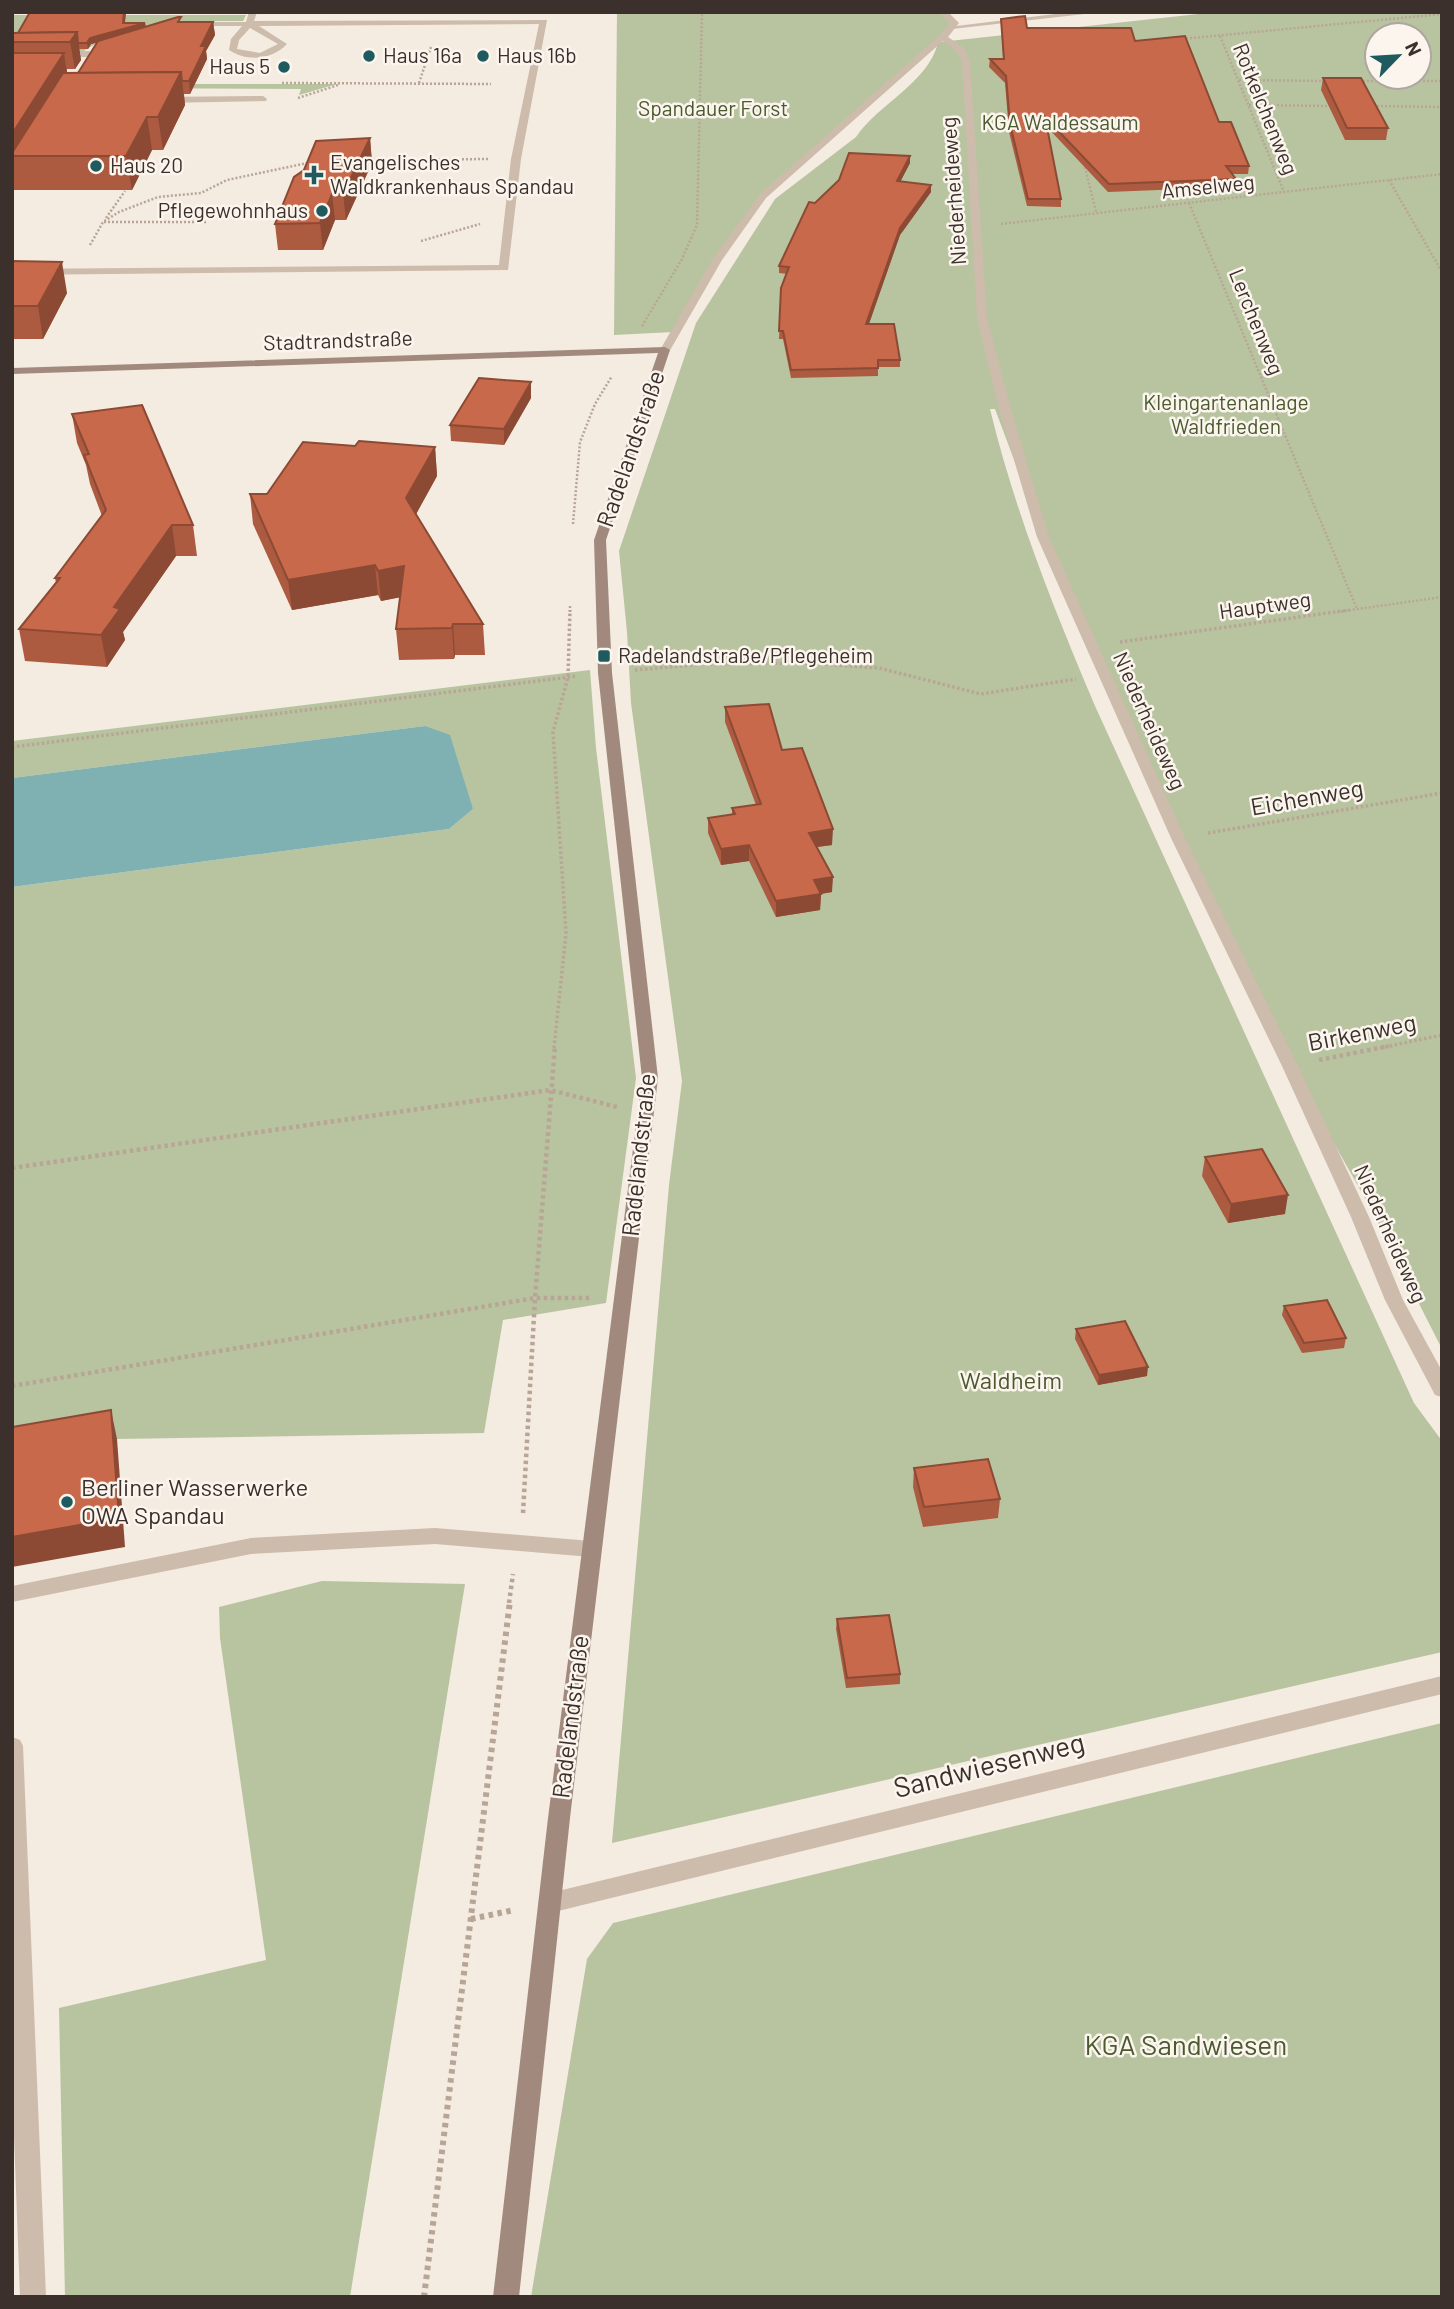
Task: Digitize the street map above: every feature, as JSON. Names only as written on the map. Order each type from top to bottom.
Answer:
[{"type":"street","points":[[249,24],[283,44],[270,54],[254,56],[233,50],[235,39],[249,24],[253,12]]},
{"type":"street","points":[[943,12],[955,23],[947,32]]},
{"type":"street","points":[[947,32],[1097,12]]},
{"type":"street","points":[[12,272],[504,268],[516,159],[545,19],[438,23],[182,24]]},
{"type":"street","name":"Niederheideweg","points":[[947,32],[961,50],[966,62],[982,318],[1004,406],[1043,537],[1178,838],[1290,1066],[1360,1217],[1394,1300],[1442,1390]]},
{"type":"street","name":"Radelandstraße","points":[[506,2297],[591,1549],[650,1078],[605,673],[600,540],[665,349],[718,260],[763,196],[947,32]]},
{"type":"street","points":[[12,55],[92,51],[84,65]]},
{"type":"street","points":[[157,100],[263,99]]},
{"type":"street","name":"Stadtrandstraße","points":[[12,371],[665,349]]},
{"type":"street","points":[[12,1594],[251,1546],[435,1536],[591,1549]]},
{"type":"street","name":"Sandwiesenweg","points":[[550,1902],[1442,1685]]},
{"type":"street","points":[[12,1746],[33,2297]]},
{"type":"path","points":[[573,531],[580,442],[595,404],[682,259],[697,225],[702,12]]},
{"type":"path","points":[[1180,39],[1442,14]]},
{"type":"path","points":[[419,83],[438,23]]},
{"type":"path","name":"Rotkelchenweg","points":[[1220,36],[1284,192]]},
{"type":"path","points":[[1239,80],[1334,81]]},
{"type":"path","points":[[1347,81],[1442,81]]},
{"type":"path","points":[[298,98],[346,83]]},
{"type":"path","points":[[1249,105],[1332,106]]},
{"type":"path","points":[[1373,106],[1442,107]]},
{"type":"path","points":[[1083,158],[1096,212]]},
{"type":"path","points":[[363,160],[516,159]]},
{"type":"path","points":[[103,222],[119,212],[158,197],[201,193],[227,180],[322,160]]},
{"type":"path","name":"Amselweg","points":[[977,226],[1442,174]]},
{"type":"path","points":[[1390,180],[1442,272]]},
{"type":"path","points":[[74,272],[125,191]]},
{"type":"path","name":"Lerchenweg","points":[[1189,203],[1357,609]]},
{"type":"path","points":[[103,222],[208,222]]},
{"type":"path","name":"Hauptweg","points":[[1092,646],[1442,597]]},
{"type":"path","points":[[424,2297],[517,1543],[526,1492],[535,1298],[550,1090],[566,933],[553,732],[568,677],[570,604]]},
{"type":"path","points":[[12,747],[568,677],[704,664],[805,663],[879,668],[981,694],[1039,687],[1105,673]]},
{"type":"path","name":"Eichenweg","points":[[1178,838],[1442,793]]},
{"type":"path","name":"Birkenweg","points":[[1290,1066],[1442,1035]]},
{"type":"path","points":[[12,1168],[550,1090],[597,1104],[646,1111]]},
{"type":"path","points":[[12,1386],[535,1298],[623,1298]]},
{"type":"path","points":[[471,1919],[550,1902]]},
{"type":"green space","points":[[617,12],[943,12],[955,23],[940,42],[1217,12],[1442,12],[1442,1349],[1370,1207],[1290,1066],[1043,537],[995,409],[990,409],[1036,560],[1095,706],[1414,1403],[1442,1441],[1442,1652],[612,1843],[669,1185],[682,1081],[631,703],[619,551],[696,323],[775,199],[856,137],[924,70],[938,43],[763,196],[673,332],[614,335]]},
{"type":"green space","points":[[12,15],[246,15],[243,21],[183,21],[97,43],[82,52],[12,53]]},
{"type":"green space","points":[[86,84],[337,84],[299,95],[301,89],[100,88]]},
{"type":"green space","points":[[590,670],[596,748],[636,1078],[606,1303],[503,1320],[484,1433],[117,1439],[12,1457],[12,887],[449,829],[473,809],[425,726],[12,778],[12,741]]},
{"type":"green space","points":[[322,1581],[465,1584],[350,2297],[65,2297],[59,2008],[266,1960],[220,1638],[219,1607]]},
{"type":"green space","name":"KGA Sandwiesen","points":[[1442,1723],[1442,2297],[531,2297],[587,1959],[613,1923]]},
{"type":"water","points":[[425,726],[450,735],[473,809],[449,829],[12,887],[12,778]]},
{"type":"building","points":[[30,12],[124,12],[123,23],[145,23],[90,38],[87,43],[78,43],[77,32],[18,33]]},
{"type":"building","points":[[1025,16],[1027,28],[1131,28],[1135,41],[1185,36],[1219,122],[1231,122],[1249,166],[1226,166],[1236,179],[1109,184],[1045,117],[1061,199],[1028,199],[1010,124],[1006,76],[990,59],[1004,59],[1001,19]]},
{"type":"building","points":[[181,17],[178,22],[213,22],[201,46],[206,46],[189,81],[182,81],[181,72],[78,73],[98,41]]},
{"type":"building","points":[[77,32],[70,42],[12,42],[12,33]]},
{"type":"building","points":[[12,53],[64,53],[12,134]]},
{"type":"building","points":[[181,72],[158,117],[147,117],[126,156],[12,156],[63,73]]},
{"type":"building","points":[[1323,78],[1361,78],[1363,91],[1368,91],[1388,128],[1347,128]]},
{"type":"building","points":[[370,138],[343,194],[332,194],[320,223],[275,224],[294,177],[304,170],[316,141]]},
{"type":"building","points":[[849,153],[910,156],[897,181],[931,185],[900,228],[866,324],[894,324],[900,360],[878,360],[878,368],[791,370],[783,331],[779,331],[781,288],[789,267],[779,266],[809,202],[815,203],[839,180]]},
{"type":"building","points":[[12,261],[62,262],[38,306],[12,306]]},
{"type":"building","points":[[479,378],[531,382],[504,429],[450,425]]},
{"type":"building","points":[[142,405],[193,525],[172,525],[114,607],[120,609],[101,635],[19,629],[60,578],[55,578],[106,510],[84,455],[89,454],[72,414]]},
{"type":"building","points":[[359,441],[435,447],[406,498],[483,624],[453,624],[452,628],[396,629],[404,566],[378,571],[375,565],[288,580],[250,494],[267,494],[303,442],[355,446]]},
{"type":"building","points":[[769,704],[782,750],[802,748],[833,829],[809,833],[833,877],[814,880],[821,894],[776,901],[749,845],[721,849],[708,818],[735,814],[732,808],[761,804],[725,707]]},
{"type":"building","points":[[1262,1149],[1288,1195],[1231,1204],[1205,1157]]},
{"type":"building","points":[[1327,1300],[1346,1338],[1304,1343],[1284,1306]]},
{"type":"building","points":[[1125,1321],[1148,1367],[1099,1375],[1076,1329]]},
{"type":"building","name":"Berliner Wasserwerke OWA Spandau","points":[[111,1410],[119,1518],[12,1537],[12,1427]]},
{"type":"building","points":[[988,1459],[1000,1499],[924,1507],[914,1468]]},
{"type":"building","points":[[889,1615],[900,1674],[847,1678],[837,1619]]},
{"type":"place","name":"Haus 16a","points":[[369,56]]},
{"type":"place","name":"Haus 16b","points":[[483,56]]},
{"type":"place","name":"Haus 5","points":[[284,67]]},
{"type":"place","name":"Haus 20","points":[[96,166]]},
{"type":"place","name":"Evangelisches Waldkrankenhaus Spandau","points":[[314,175]]},
{"type":"place","name":"Pflegewohnhaus","points":[[322,211]]},
{"type":"place","name":"Radelandstraße/Pflegeheim","points":[[604,656]]},
{"type":"place","name":"Berliner Wasserwerke OWA Spandau","points":[[67,1502]]},
{"type":"park label","name":"Spandauer Forst","points":[[713,109]]},
{"type":"park label","name":"KGA Waldessaum","points":[[1060,123]]},
{"type":"park label","name":"Kleingartenanlage Waldfrieden","points":[[1226,415]]},
{"type":"park label","name":"Waldheim","points":[[1011,1381]]}]
